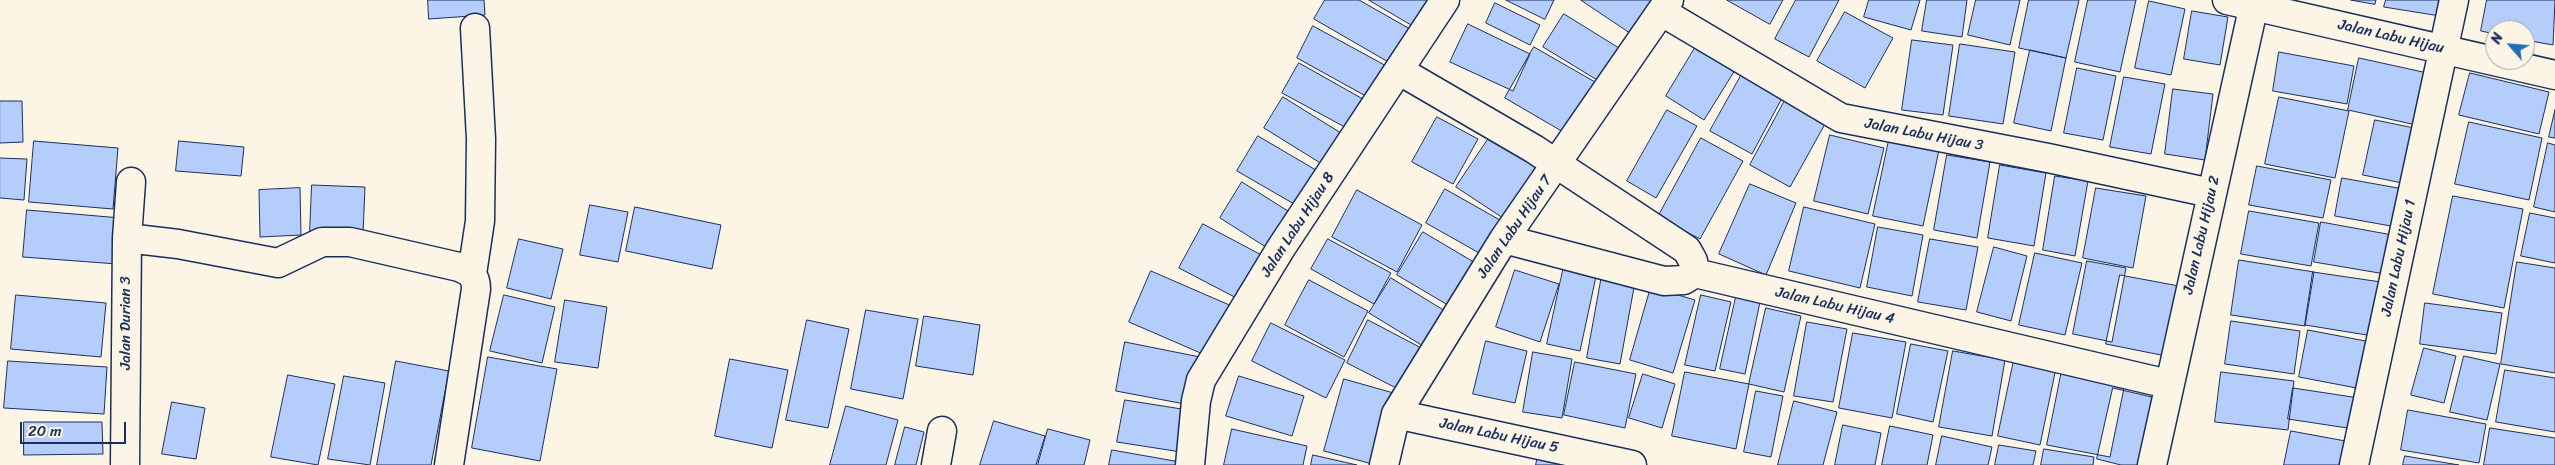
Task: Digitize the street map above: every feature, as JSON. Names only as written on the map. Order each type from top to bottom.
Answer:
[{"type":"street","name":"Jalan Labu Hijau 8","points":[[1190,465],[1196,401],[1201,380],[1281,248],[1400,71],[1445,0]]},
{"type":"street","name":"Jalan Labu Hijau","points":[[2227,0],[2254,2],[2445,50],[2555,75]]},
{"type":"street","name":"Jalan Labu Hijau 1","points":[[2354,465],[2445,50],[2454,0]]},
{"type":"street","name":"Jalan Labu Hijau 2","points":[[2152,465],[2168,384],[2254,2]]},
{"type":"street","name":"Jalan Labu Hijau 3","points":[[1665,6],[1840,118],[2048,158],[2211,193]]},
{"type":"street","name":"Jalan Labu Hijau 7","points":[[1384,465],[1396,414],[1504,240],[1665,6]]},
{"type":"street","points":[[472,274],[480,221],[481,138],[475,28]]},
{"type":"street","points":[[1400,71],[1534,150],[1687,250],[1693,262],[1695,272],[1684,280],[1664,280],[1504,240]]},
{"type":"street","name":"Jalan Durian 3","points":[[125,465],[127,238],[131,182]]},
{"type":"street","points":[[127,238],[187,245],[278,263],[322,242],[350,242],[459,267],[472,274],[476,280],[476,290],[449,465]]},
{"type":"street","name":"Jalan Labu Hijau 4","points":[[1695,272],[2168,384]]},
{"type":"street","name":"Jalan Labu Hijau 5","points":[[1396,414],[1632,465]]},
{"type":"street","points":[[936,465],[942,431]]},
{"type":"building","points":[[428,0],[484,0],[485,15],[429,19]]},
{"type":"building","points":[[1325,0],[1359,0],[1417,33],[1397,67],[1314,19]]},
{"type":"building","points":[[1369,0],[1440,0],[1422,31]]},
{"type":"building","points":[[1506,0],[1554,0],[1545,19]]},
{"type":"building","points":[[1581,0],[1659,0],[1635,36]]},
{"type":"building","points":[[1727,0],[1783,0],[1770,24]]},
{"type":"building","points":[[1796,0],[1839,0],[1809,57],[1775,39]]},
{"type":"building","points":[[1869,0],[1920,0],[1911,30],[1864,17]]},
{"type":"building","points":[[1927,0],[1967,0],[1962,37],[1922,31]]},
{"type":"building","points":[[1976,0],[2020,0],[2010,45],[1968,35]]},
{"type":"building","points":[[2029,0],[2079,0],[2066,58],[2019,48]]},
{"type":"building","points":[[2088,0],[2136,0],[2120,72],[2075,62]]},
{"type":"building","points":[[2351,0],[2376,0],[2375,4]]},
{"type":"building","points":[[2386,0],[2443,0],[2440,16],[2384,7]]},
{"type":"building","points":[[2487,0],[2555,0],[2553,45],[2535,42],[2535,20],[2485,20],[2485,32],[2481,31]]},
{"type":"building","points":[[2149,1],[2185,9],[2171,75],[2135,68]]},
{"type":"building","points":[[1495,3],[1540,25],[1530,45],[1486,23]]},
{"type":"building","points":[[2192,11],[2228,17],[2220,65],[2184,59]]},
{"type":"building","points":[[1845,12],[1893,38],[1865,88],[1817,61]]},
{"type":"building","points":[[1564,14],[1627,53],[1607,86],[1543,47]]},
{"type":"building","points":[[1468,24],[1530,54],[1513,91],[1450,62]]},
{"type":"building","points":[[1313,26],[1390,68],[1373,100],[1297,58]]},
{"type":"building","points":[[1701,38],[1740,62],[1704,120],[1666,96]]},
{"type":"building","points":[[1912,40],[1953,45],[1943,115],[1902,110]]},
{"type":"building","points":[[1960,44],[2015,52],[2003,124],[1949,116]]},
{"type":"building","points":[[1534,47],[1595,82],[1565,133],[1505,98]]},
{"type":"building","points":[[2030,50],[2066,58],[2051,131],[2014,123]]},
{"type":"building","points":[[2279,52],[2354,66],[2347,104],[2273,91]]},
{"type":"building","points":[[2359,58],[2432,74],[2421,126],[2348,110]]},
{"type":"building","points":[[1299,63],[1370,103],[1354,132],[1282,93]]},
{"type":"building","points":[[1747,65],[1788,87],[1752,154],[1710,131]]},
{"type":"building","points":[[2077,68],[2116,76],[2103,140],[2064,133]]},
{"type":"building","points":[[2470,73],[2549,92],[2539,134],[2459,115]]},
{"type":"building","points":[[2124,77],[2165,84],[2151,154],[2110,147]]},
{"type":"building","points":[[2173,89],[2213,94],[2205,160],[2165,154]]},
{"type":"building","points":[[1789,93],[1830,115],[1790,187],[1750,165]]},
{"type":"building","points":[[1283,97],[1349,138],[1330,169],[1264,128]]},
{"type":"building","points":[[2279,97],[2349,111],[2335,178],[2265,164]]},
{"type":"building","points":[[0,101],[22,101],[23,142],[0,143]]},
{"type":"building","points":[[1667,110],[1697,126],[1656,198],[1627,181]]},
{"type":"building","points":[[2555,110],[2555,138],[2549,137]]},
{"type":"building","points":[[1437,117],[1478,139],[1453,184],[1412,162]]},
{"type":"building","points":[[2375,120],[2424,130],[2412,185],[2363,175]]},
{"type":"building","points":[[2469,122],[2542,138],[2529,200],[2455,184]]},
{"type":"building","points":[[1495,129],[1550,167],[1512,224],[1456,187]]},
{"type":"building","points":[[1830,135],[1884,148],[1868,214],[1814,201]]},
{"type":"building","points":[[1258,136],[1321,173],[1301,208],[1237,171]]},
{"type":"building","points":[[1701,138],[1743,161],[1700,239],[1658,217]]},
{"type":"building","points":[[1889,140],[1939,150],[1923,226],[1873,216]]},
{"type":"building","points":[[34,141],[118,148],[113,209],[29,202]]},
{"type":"building","points":[[179,141],[244,147],[241,176],[176,171]]},
{"type":"building","points":[[2548,143],[2555,145],[2555,212],[2534,207]]},
{"type":"building","points":[[1947,155],[1990,162],[1977,238],[1934,230]]},
{"type":"building","points":[[0,158],[27,159],[24,200],[0,198]]},
{"type":"building","points":[[2000,165],[2046,173],[2034,246],[1988,238]]},
{"type":"building","points":[[2257,166],[2331,180],[2323,218],[2249,205]]},
{"type":"building","points":[[2055,176],[2088,181],[2075,256],[2043,250]]},
{"type":"building","points":[[2342,178],[2409,190],[2402,228],[2335,216]]},
{"type":"building","points":[[1242,182],[1291,213],[1269,249],[1220,218]]},
{"type":"building","points":[[1750,184],[1796,203],[1766,275],[1719,254]]},
{"type":"building","points":[[312,185],[365,187],[363,234],[310,232]]},
{"type":"building","points":[[300,188],[301,235],[260,237],[259,190]]},
{"type":"building","points":[[2096,188],[2146,196],[2133,268],[2083,258]]},
{"type":"building","points":[[1445,189],[1507,224],[1488,258],[1426,223]]},
{"type":"building","points":[[1357,190],[1422,225],[1397,272],[1332,237]]},
{"type":"building","points":[[2453,196],[2523,209],[2504,308],[2433,294]]},
{"type":"building","points":[[590,205],[628,212],[618,262],[580,255]]},
{"type":"building","points":[[635,207],[721,225],[712,269],[626,251]]},
{"type":"building","points":[[1804,207],[1875,224],[1860,288],[1789,271]]},
{"type":"building","points":[[27,210],[121,218],[117,264],[23,257]]},
{"type":"building","points":[[2249,211],[2319,223],[2311,266],[2241,254]]},
{"type":"building","points":[[2530,213],[2555,218],[2555,263],[2521,256]]},
{"type":"building","points":[[2321,222],[2398,236],[2391,275],[2314,262]]},
{"type":"building","points":[[1203,224],[1269,259],[1246,303],[1179,268]]},
{"type":"building","points":[[1878,227],[1923,235],[1912,296],[1867,287]]},
{"type":"building","points":[[1423,232],[1484,268],[1458,311],[1397,275]]},
{"type":"building","points":[[519,239],[563,249],[551,299],[507,288]]},
{"type":"building","points":[[1328,239],[1391,273],[1374,304],[1311,269]]},
{"type":"building","points":[[1930,239],[1978,247],[1966,310],[1918,302]]},
{"type":"building","points":[[1994,247],[2027,256],[2011,321],[1977,312]]},
{"type":"building","points":[[2035,253],[2082,263],[2065,335],[2019,325]]},
{"type":"building","points":[[2239,260],[2314,272],[2305,326],[2231,315]]},
{"type":"building","points":[[1565,261],[1598,267],[1580,351],[1547,344]]},
{"type":"building","points":[[2087,261],[2126,268],[2112,342],[2073,334]]},
{"type":"building","points":[[2517,262],[2555,268],[2555,373],[2501,364]]},
{"type":"building","points":[[1515,270],[1559,284],[1540,342],[1496,327]]},
{"type":"building","points":[[1151,271],[1234,307],[1212,358],[1129,322]]},
{"type":"building","points":[[2313,272],[2381,282],[2373,336],[2305,325]]},
{"type":"building","points":[[1602,275],[1635,282],[1620,364],[1587,358]]},
{"type":"building","points":[[2120,275],[2179,286],[2166,356],[2106,344]]},
{"type":"building","points":[[1391,278],[1450,314],[1428,349],[1369,313]]},
{"type":"building","points":[[1309,280],[1368,311],[1344,357],[1285,325]]},
{"type":"building","points":[[1651,287],[1695,300],[1673,373],[1630,360]]},
{"type":"building","points":[[16,295],[106,303],[101,357],[11,349]]},
{"type":"building","points":[[504,295],[555,307],[542,363],[490,351]]},
{"type":"building","points":[[1701,295],[1731,302],[1715,371],[1685,365]]},
{"type":"building","points":[[1736,297],[1760,302],[1745,374],[1720,369]]},
{"type":"building","points":[[565,300],[607,307],[598,368],[555,362]]},
{"type":"building","points":[[2425,303],[2502,313],[2496,354],[2420,344]]},
{"type":"building","points":[[1766,308],[1801,316],[1784,392],[1749,384]]},
{"type":"building","points":[[866,310],[918,319],[903,399],[851,389]]},
{"type":"building","points":[[924,316],[980,325],[973,375],[916,366]]},
{"type":"building","points":[[807,320],[849,329],[828,428],[786,420]]},
{"type":"building","points":[[1368,320],[1427,351],[1406,393],[1347,363]]},
{"type":"building","points":[[2231,321],[2300,331],[2294,374],[2225,364]]},
{"type":"building","points":[[1807,322],[1847,329],[1833,402],[1794,396]]},
{"type":"building","points":[[1271,323],[1345,360],[1326,398],[1252,361]]},
{"type":"building","points":[[2308,330],[2376,343],[2367,390],[2299,377]]},
{"type":"building","points":[[1853,333],[1906,342],[1892,418],[1839,408]]},
{"type":"building","points":[[1486,341],[1527,351],[1515,403],[1473,394]]},
{"type":"building","points":[[1125,342],[1200,357],[1190,405],[1116,391]]},
{"type":"building","points":[[1911,344],[1948,351],[1933,422],[1897,414]]},
{"type":"building","points":[[2424,348],[2456,356],[2444,403],[2411,395]]},
{"type":"building","points":[[1953,351],[2005,360],[1992,436],[1939,427]]},
{"type":"building","points":[[1533,352],[1572,359],[1562,418],[1523,412]]},
{"type":"building","points":[[2464,356],[2500,364],[2487,420],[2450,412]]},
{"type":"building","points":[[488,357],[557,369],[540,461],[472,448]]},
{"type":"building","points":[[730,359],[788,370],[772,448],[715,436]]},
{"type":"building","points":[[2014,360],[2056,368],[2040,445],[1998,436]]},
{"type":"building","points":[[8,361],[107,367],[104,414],[4,408]]},
{"type":"building","points":[[396,361],[449,371],[431,465],[377,465]]},
{"type":"building","points":[[1575,362],[1636,374],[1625,428],[1564,415]]},
{"type":"building","points":[[2062,370],[2125,383],[2110,457],[2047,445]]},
{"type":"building","points":[[2505,370],[2555,378],[2555,432],[2496,422]]},
{"type":"building","points":[[1685,372],[1749,384],[1736,449],[1672,436]]},
{"type":"building","points":[[2221,372],[2294,381],[2288,430],[2215,422]]},
{"type":"building","points":[[1643,374],[1675,384],[1662,428],[1629,418]]},
{"type":"building","points":[[288,375],[335,384],[318,465],[271,457]]},
{"type":"building","points":[[344,376],[385,383],[370,465],[328,459]]},
{"type":"building","points":[[1239,376],[1304,396],[1292,436],[1226,416]]},
{"type":"building","points":[[1344,379],[1397,394],[1376,465],[1324,451]]},
{"type":"building","points":[[2113,388],[2156,398],[2141,465],[2121,465],[2097,459]]},
{"type":"building","points":[[2293,388],[2359,398],[2354,429],[2288,419]]},
{"type":"building","points":[[1756,391],[1783,396],[1771,457],[1744,452]]},
{"type":"building","points":[[1125,400],[1188,410],[1181,452],[1117,442]]},
{"type":"building","points":[[1794,401],[1837,412],[1823,465],[1778,465]]},
{"type":"building","points":[[172,402],[205,408],[196,459],[162,454]]},
{"type":"building","points":[[846,406],[898,420],[886,465],[830,465]]},
{"type":"building","points":[[2408,410],[2486,424],[2479,463],[2401,450]]},
{"type":"building","points":[[994,421],[1045,436],[1036,465],[980,465]]},
{"type":"building","points":[[24,422],[102,422],[103,454],[24,455]]},
{"type":"building","points":[[1843,425],[1881,433],[1875,465],[1835,465]]},
{"type":"building","points":[[1890,426],[1933,435],[1927,465],[1882,465]]},
{"type":"building","points":[[905,427],[924,432],[916,465],[895,465]]},
{"type":"building","points":[[2490,428],[2555,438],[2555,465],[2484,465]]},
{"type":"building","points":[[1048,429],[1090,440],[1084,465],[1038,465]]},
{"type":"building","points":[[1232,429],[1307,446],[1303,465],[1224,465]]},
{"type":"building","points":[[2291,431],[2351,442],[2347,465],[2284,465]]},
{"type":"building","points":[[1942,436],[1992,447],[1988,465],[1936,465]]},
{"type":"building","points":[[1999,445],[2036,451],[2033,465],[1995,465]]},
{"type":"building","points":[[2044,449],[2094,457],[2093,465],[2041,465]]},
{"type":"building","points":[[1112,450],[1186,463],[1186,465],[1109,465]]},
{"type":"building","points":[[1313,455],[1357,465],[1311,465]]},
{"type":"building","points":[[1538,455],[1576,465],[1536,465]]},
{"type":"building","points":[[2405,456],[2459,465],[2403,465]]}]
